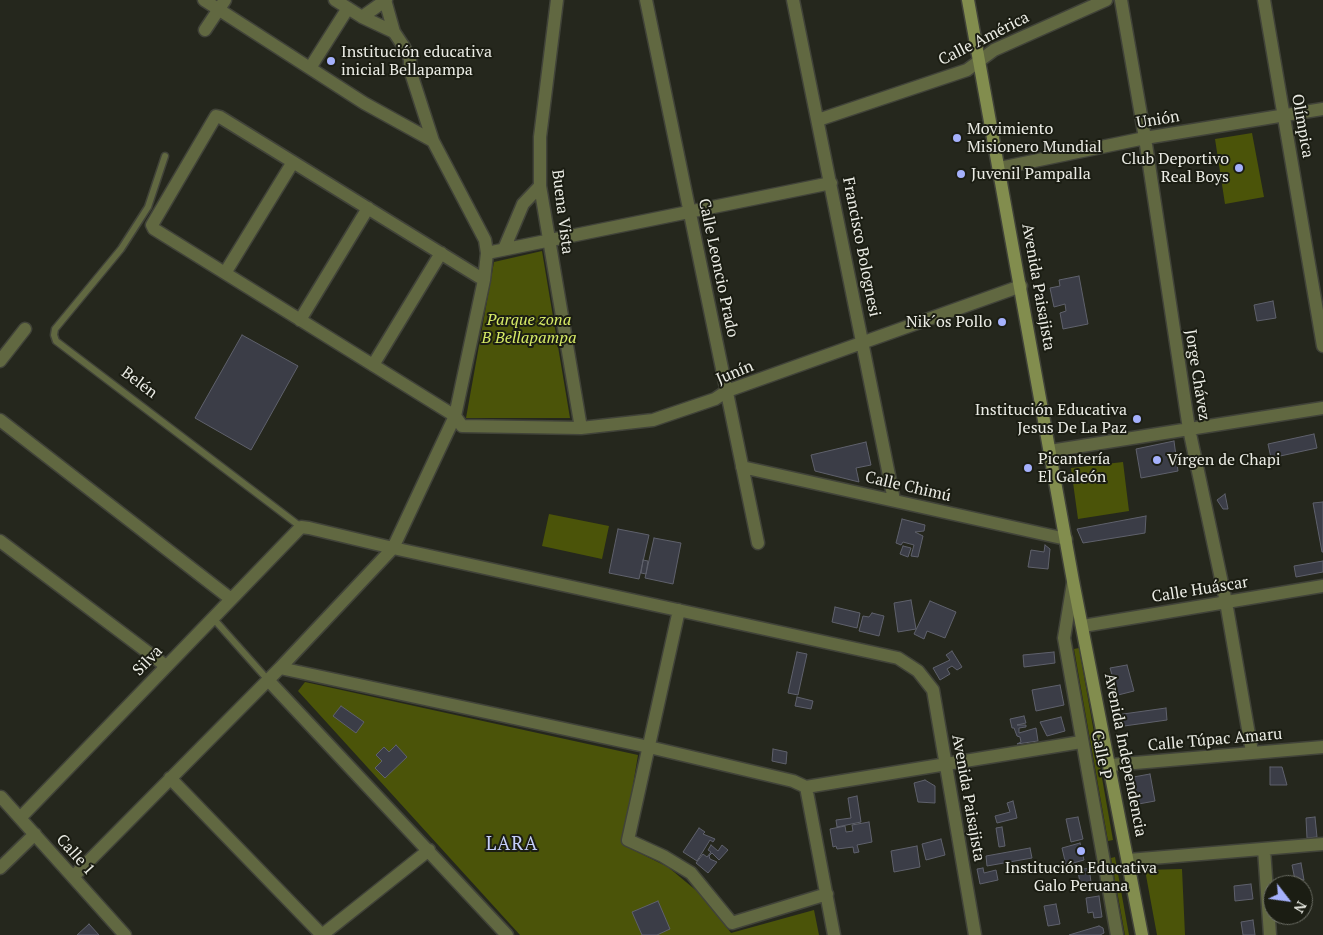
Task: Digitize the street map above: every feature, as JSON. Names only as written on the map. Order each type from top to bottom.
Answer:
[{"type":"main road","name":"Avenida Paisajista","points":[[968,0],[1000,168],[1073,580]]},
{"type":"main road","name":"Avenida Independencia","points":[[1073,580],[1111,765],[1142,935]]},
{"type":"street","points":[[204,0],[222,5],[310,68],[364,103],[433,141]]},
{"type":"street","points":[[335,0],[362,17],[394,32]]},
{"type":"street","points":[[73,876],[280,668],[392,548],[455,416],[484,280],[487,253],[485,240],[433,141],[410,70],[410,58],[394,32],[385,0],[362,17]]},
{"type":"street","name":"Buena Vista","points":[[557,0],[540,137],[540,186],[581,428]]},
{"type":"street","name":"Calle Leoncio Prado","points":[[646,0],[758,544]]},
{"type":"street","name":"Francisco Bolognesi","points":[[793,0],[894,500]]},
{"type":"street","name":"Calle América","points":[[818,120],[967,70],[994,50],[1106,0]]},
{"type":"street","name":"Jorge Chávez","points":[[1121,0],[1145,138],[1189,429],[1226,602],[1252,752]]},
{"type":"street","name":"Olímpica","points":[[1264,0],[1323,346]]},
{"type":"street","points":[[205,30],[222,5]]},
{"type":"street","points":[[310,68],[348,8]]},
{"type":"street","name":"Unión","points":[[1000,168],[1145,138],[1284,117],[1323,109]]},
{"type":"street","points":[[455,416],[154,229],[152,225],[216,116],[484,280]]},
{"type":"street","points":[[225,273],[293,162]]},
{"type":"street","points":[[487,253],[831,183]]},
{"type":"street","points":[[504,249],[523,204],[540,186]]},
{"type":"street","points":[[300,320],[368,208]]},
{"type":"street","points":[[373,365],[441,253]]},
{"type":"street","name":"Junín","points":[[455,416],[462,426],[581,428],[653,420],[715,399],[727,391],[1021,286]]},
{"type":"street","points":[[0,361],[25,329]]},
{"type":"street","points":[[1050,451],[1323,408]]},
{"type":"street","points":[[0,420],[231,598]]},
{"type":"street","name":"Calle Chimú","points":[[742,467],[1066,539]]},
{"type":"street","name":"Belén","points":[[301,527],[898,658],[918,671]]},
{"type":"street","name":"Silva","points":[[20,818],[212,617],[301,527]]},
{"type":"street","points":[[0,541],[166,666]]},
{"type":"street","name":"Calle P","points":[[1073,580],[1064,638],[1081,742],[1117,935]]},
{"type":"street","name":"Calle Huáscar","points":[[1083,626],[1323,586]]},
{"type":"street","points":[[679,610],[628,840],[663,856],[691,873],[732,923],[827,894]]},
{"type":"street","points":[[280,668],[649,747],[793,781],[806,788],[1081,742]]},
{"type":"street","name":"Avenida Paisajista","points":[[918,671],[933,690],[975,935]]},
{"type":"street","points":[[268,680],[507,935]]},
{"type":"street","name":"Calle Túpac Amaru","points":[[1111,765],[1323,746]]},
{"type":"street","points":[[170,778],[322,935],[429,850]]},
{"type":"street","points":[[806,788],[834,935]]},
{"type":"street","name":"Calle 1","points":[[1,797],[125,935]]},
{"type":"street","points":[[0,868],[35,834]]},
{"type":"street","points":[[1128,860],[1323,844]]},
{"type":"street","points":[[1264,848],[1270,935]]},
{"type":"lane","name":"Belén","points":[[165,156],[148,207],[121,249],[55,329],[56,341],[301,527]]},
{"type":"lane","points":[[212,617],[268,680]]},
{"type":"green space","name":"Club Deportivo Real Boys","points":[[1252,133],[1264,197],[1225,204],[1215,139]]},
{"type":"green space","name":"Parque zona B Bellapampa","points":[[542,251],[570,418],[466,418],[494,262]]},
{"type":"green space","points":[[1123,462],[1129,511],[1078,519],[1071,468]]},
{"type":"green space","points":[[549,514],[609,526],[602,559],[542,546]]},
{"type":"green space","points":[[1079,648],[1113,840],[1108,841],[1074,649]]},
{"type":"green space","points":[[305,682],[638,755],[623,845],[668,867],[704,897],[731,933],[814,910],[819,935],[520,935],[298,691]]},
{"type":"green space","points":[[1115,857],[1129,935],[1125,935],[1111,858]]},
{"type":"green space","points":[[1182,869],[1185,935],[1157,935],[1145,870]]},
{"type":"building","points":[[1079,276],[1088,324],[1063,329],[1060,313],[1066,311],[1065,304],[1054,307],[1050,288],[1060,286],[1059,280]]},
{"type":"building","points":[[1273,301],[1276,318],[1257,321],[1254,305]]},
{"type":"building","points":[[242,335],[298,366],[251,450],[195,418]]},
{"type":"building","points":[[1314,434],[1317,448],[1271,458],[1268,444]]},
{"type":"building","name":"Vírgen de Chapi","points":[[1174,441],[1178,471],[1141,478],[1136,449]]},
{"type":"building","points":[[866,442],[871,465],[856,468],[859,482],[815,471],[811,455]]},
{"type":"building","points":[[1225,494],[1228,509],[1223,509],[1217,500]]},
{"type":"building","points":[[1323,502],[1323,552],[1322,552],[1313,503]]},
{"type":"building","points":[[1146,516],[1145,533],[1083,543],[1077,529]]},
{"type":"building","points":[[902,519],[925,525],[924,531],[915,532],[923,536],[918,557],[911,556],[914,545],[903,542],[901,545],[896,543]]},
{"type":"building","points":[[618,529],[649,535],[639,579],[609,573]]},
{"type":"building","points":[[654,538],[681,543],[673,584],[645,578]]},
{"type":"building","points":[[1045,545],[1050,549],[1048,569],[1028,567],[1031,550],[1044,552]]},
{"type":"building","points":[[903,546],[911,548],[908,557],[900,554]]},
{"type":"building","points":[[643,560],[648,561],[646,574],[641,573]]},
{"type":"building","points":[[1323,561],[1323,572],[1296,577],[1294,566]]},
{"type":"building","points":[[911,600],[916,629],[898,632],[894,603]]},
{"type":"building","points":[[930,601],[956,612],[945,638],[927,631],[924,639],[914,634]]},
{"type":"building","points":[[835,607],[860,613],[857,628],[832,622]]},
{"type":"building","points":[[872,613],[884,616],[879,636],[859,631],[863,616],[869,617]]},
{"type":"building","points":[[952,651],[962,667],[957,670],[952,666],[947,669],[950,674],[940,680],[933,668],[950,660],[946,655]]},
{"type":"building","points":[[797,652],[807,654],[798,695],[788,693]]},
{"type":"building","points":[[1054,652],[1055,663],[1024,667],[1023,655]]},
{"type":"building","points":[[1127,665],[1134,691],[1118,695],[1110,668]]},
{"type":"building","points":[[1060,685],[1064,705],[1036,711],[1032,690]]},
{"type":"building","points":[[797,697],[813,701],[811,709],[795,706]]},
{"type":"building","points":[[341,706],[364,722],[356,733],[333,716]]},
{"type":"building","points":[[1166,708],[1167,720],[1117,727],[1116,715]]},
{"type":"building","points":[[1024,716],[1026,723],[1017,725],[1026,725],[1026,727],[1019,728],[1019,733],[1036,728],[1038,741],[1017,744],[1021,742],[1020,737],[1017,736],[1014,728],[1012,728],[1010,719]]},
{"type":"building","points":[[1061,717],[1065,731],[1047,736],[1040,722]]},
{"type":"building","points":[[396,745],[407,757],[385,778],[375,768],[382,761],[376,755],[384,747],[389,752]]},
{"type":"building","points":[[773,749],[787,752],[786,764],[772,761]]},
{"type":"building","points":[[1270,767],[1282,767],[1287,785],[1270,785]]},
{"type":"building","points":[[1150,774],[1155,801],[1133,805],[1128,778]]},
{"type":"building","points":[[925,780],[935,786],[935,803],[918,802],[914,783]]},
{"type":"building","points":[[857,796],[861,822],[837,827],[836,820],[851,818],[848,798]]},
{"type":"building","points":[[1013,801],[1017,818],[997,823],[995,816],[1010,812],[1007,803]]},
{"type":"building","points":[[1078,817],[1083,839],[1071,842],[1066,819]]},
{"type":"building","points":[[1315,817],[1317,837],[1307,838],[1306,818]]},
{"type":"building","points":[[869,822],[872,842],[857,845],[859,852],[854,853],[853,847],[837,849],[836,846],[833,847],[830,829],[845,826],[846,832],[853,831],[852,825]]},
{"type":"building","points":[[1002,827],[1005,846],[999,847],[996,828]]},
{"type":"building","points":[[699,828],[705,832],[703,834],[715,839],[713,842],[710,840],[697,861],[683,852]]},
{"type":"building","points":[[941,839],[945,855],[926,860],[922,844]]},
{"type":"building","points":[[1080,843],[1084,860],[1066,865],[1062,848]]},
{"type":"building","points":[[711,845],[718,851],[722,845],[728,850],[719,860],[712,853],[709,856],[710,859],[717,862],[708,873],[696,863],[703,854],[707,857],[711,852],[708,850]]},
{"type":"building","points":[[917,846],[920,867],[894,872],[891,851]]},
{"type":"building","points":[[1030,848],[1032,858],[987,866],[986,856]]},
{"type":"building","points":[[1301,863],[1303,875],[1294,875],[1292,865]]},
{"type":"building","points":[[983,868],[984,873],[996,870],[998,880],[980,884],[977,869]]},
{"type":"building","points":[[1089,868],[1092,889],[1081,891],[1078,870]]},
{"type":"building","points":[[1251,884],[1253,899],[1235,901],[1234,886]]},
{"type":"building","points":[[1099,896],[1102,917],[1094,918],[1093,912],[1088,913],[1086,898]]},
{"type":"building","points":[[658,901],[670,929],[657,935],[642,935],[632,912]]},
{"type":"building","points":[[1056,904],[1060,924],[1048,926],[1044,906]]},
{"type":"building","points":[[1253,920],[1255,935],[1243,935],[1241,922]]},
{"type":"building","points":[[89,924],[99,935],[77,935]]},
{"type":"building","points":[[1099,926],[1103,928],[1104,933],[1100,935],[1069,935]]},
{"type":"place","name":"Institución educativa inicial Bellapampa","points":[[331,61]]},
{"type":"place","name":"Movimiento Misionero Mundial","points":[[957,138]]},
{"type":"place","name":"Club Deportivo Real Boys","points":[[1239,168]]},
{"type":"place","name":"Juvenil Pampalla","points":[[961,174]]},
{"type":"place","name":"Nik´os Pollo","points":[[1002,322]]},
{"type":"place","name":"Institución Educativa Jesus De La Paz","points":[[1137,419]]},
{"type":"place","name":"Vírgen de Chapi","points":[[1157,460]]},
{"type":"place","name":"Picantería El Galeón","points":[[1028,468]]},
{"type":"place","name":"Institución Educativa Galo Peruana","points":[[1081,851]]},
{"type":"district","name":"LARA","points":[[512,845]]}]
